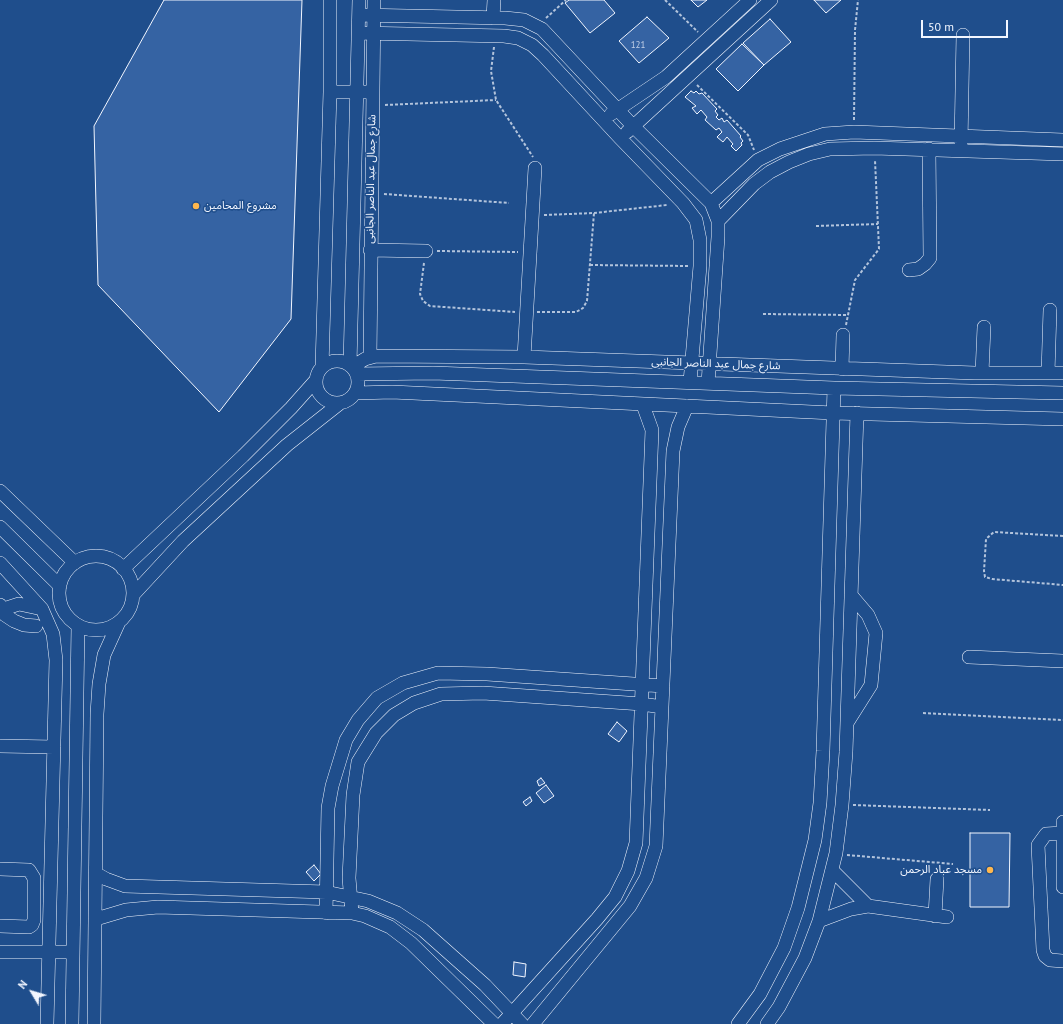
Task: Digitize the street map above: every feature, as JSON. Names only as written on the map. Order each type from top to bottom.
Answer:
[{"type":"street","points":[[123,569],[243,456],[291,408],[316,380],[322,367],[330,92],[330,0]]},
{"type":"street","points":[[94,1024],[97,874],[97,714],[99,684],[104,655],[119,622],[128,610],[133,595],[183,541],[287,445],[339,404],[351,398],[356,393],[358,387],[353,368],[359,0]]},
{"type":"street","name":"شارع جمال عبد الناصر الجانبى","points":[[370,357],[371,106],[374,0]]},
{"type":"street","points":[[493,18],[494,0]]},
{"type":"street","points":[[602,119],[618,110],[666,77],[750,0]]},
{"type":"street","points":[[620,138],[771,0]]},
{"type":"street","points":[[359,15],[524,20],[542,29],[633,126],[711,204],[718,221],[718,237],[708,383]]},
{"type":"street","points":[[359,33],[496,36],[518,38],[532,45],[683,202],[691,211],[698,226],[700,240],[700,266],[693,362],[690,382]]},
{"type":"street","points":[[961,150],[963,35]]},
{"type":"street","points":[[330,92],[372,92]]},
{"type":"street","points":[[711,204],[758,160],[780,149],[824,134],[854,132],[1063,140]]},
{"type":"street","points":[[718,221],[754,184],[770,172],[809,154],[830,150],[874,148],[1063,154]]},
{"type":"street","points":[[909,270],[921,267],[930,258],[929,149]]},
{"type":"street","points":[[524,357],[535,168]]},
{"type":"street","points":[[370,250],[426,251]]},
{"type":"street","points":[[1048,373],[1050,310]]},
{"type":"street","points":[[975,392],[984,327]]},
{"type":"street","points":[[842,369],[843,335]]},
{"type":"street","name":"شارع جمال عبد الناصر الجانبى","points":[[353,368],[370,357],[524,357],[693,362],[842,369],[978,373],[1063,373]]},
{"type":"street","points":[[322,367],[335,361],[353,368],[432,373],[834,388],[1063,393]]},
{"type":"street","points":[[316,380],[316,388],[325,400],[339,404]]},
{"type":"street","points":[[738,1024],[760,994],[784,948],[798,908],[815,840],[820,803],[823,751],[834,388]]},
{"type":"street","points":[[356,393],[392,392],[644,405],[1063,419]]},
{"type":"street","points":[[502,1024],[513,1014],[597,920],[615,897],[628,871],[637,836],[642,704],[641,685],[652,430],[644,405]]},
{"type":"street","points":[[533,1024],[630,906],[646,878],[656,846],[673,451],[678,427],[687,406]]},
{"type":"street","points":[[767,1024],[780,1007],[805,958],[819,921],[833,871],[836,853],[842,805],[846,752],[857,413]]},
{"type":"street","points":[[0,491],[75,563]]},
{"type":"street","points":[[0,527],[60,586]]},
{"type":"street","points":[[119,622],[109,628],[88,630],[78,626],[69,619],[63,609],[60,598],[60,586],[68,569],[75,563],[85,558],[100,557],[115,562],[123,569],[132,586],[133,595]]},
{"type":"street","points":[[0,563],[42,610],[53,634],[56,660],[50,952],[47,1024]]},
{"type":"street","points":[[847,723],[871,685],[876,633],[868,615],[851,594]]},
{"type":"street","points":[[36,626],[14,622],[5,615],[1,608],[19,604],[42,610]]},
{"type":"street","points":[[72,1024],[78,626]]},
{"type":"street","points":[[969,657],[1063,661]]},
{"type":"street","points":[[326,912],[328,808],[332,786],[346,740],[358,720],[377,698],[403,683],[438,674],[487,674],[663,686]]},
{"type":"street","points":[[352,913],[349,878],[353,795],[358,762],[376,733],[394,715],[414,703],[441,694],[483,693],[642,704],[662,707]]},
{"type":"street","points":[[0,746],[54,747]]},
{"type":"street","points":[[823,751],[846,752]]},
{"type":"street","points":[[1063,887],[1062,828],[1046,834],[1038,845],[1043,950],[1045,956],[1050,960],[1063,961]]},
{"type":"street","points":[[0,869],[29,870],[34,878],[34,920],[32,925],[29,927],[0,926]]},
{"type":"street","points":[[833,871],[856,896],[868,906]]},
{"type":"street","points":[[97,874],[115,883],[136,887],[326,892],[351,896],[383,906],[423,930],[460,962],[522,1024]]},
{"type":"street","points":[[819,921],[851,909],[868,906],[941,917],[937,879]]},
{"type":"street","points":[[96,920],[126,910],[158,907],[352,913],[378,921],[401,935],[494,1024]]},
{"type":"street","points":[[0,952],[72,952]]},
{"type":"path","points":[[546,19],[566,0]]},
{"type":"path","points":[[665,0],[706,40]]},
{"type":"path","points":[[854,132],[854,30],[858,0]]},
{"type":"path","points":[[496,36],[491,71],[496,100],[532,155],[535,168]]},
{"type":"path","points":[[678,85],[698,85],[748,135],[758,160]]},
{"type":"path","points":[[371,106],[496,100]]},
{"type":"path","points":[[763,314],[848,315],[855,280],[879,249],[874,148]]},
{"type":"path","points":[[371,194],[508,203]]},
{"type":"path","points":[[533,215],[594,213],[683,202]]},
{"type":"path","points":[[530,252],[426,251],[420,294],[423,301],[430,306],[527,312],[576,312],[583,308],[587,301],[594,213]]},
{"type":"path","points":[[816,226],[878,224]]},
{"type":"path","points":[[590,265],[700,266]]},
{"type":"path","points":[[1063,536],[994,532],[986,538],[984,571],[985,577],[992,579],[1063,585]]},
{"type":"path","points":[[923,713],[1063,720]]},
{"type":"path","points":[[842,805],[990,810]]},
{"type":"path","points":[[836,853],[861,857],[953,864]]},
{"type":"building","name":"مشروع المحامين","points":[[164,0],[302,0],[291,319],[219,412],[98,285],[94,126]]},
{"type":"building","points":[[569,0],[604,0],[615,13],[590,33],[565,3]]},
{"type":"building","points":[[691,0],[707,0],[698,7]]},
{"type":"building","points":[[814,0],[841,0],[826,13]]},
{"type":"building","points":[[647,17],[669,38],[639,63],[619,41]]},
{"type":"building","points":[[770,19],[791,42],[764,65],[743,43]]},
{"type":"building","points":[[742,44],[764,65],[738,91],[716,69]]},
{"type":"building","points":[[691,91],[694,93],[696,91],[699,94],[702,93],[717,109],[715,111],[718,115],[716,117],[719,120],[722,118],[724,122],[727,120],[741,136],[740,137],[743,141],[741,143],[742,145],[736,151],[731,146],[733,144],[727,137],[723,142],[717,137],[722,132],[719,128],[716,130],[705,120],[707,117],[701,110],[697,114],[692,108],[696,106],[685,97]]},
{"type":"building","points":[[617,722],[627,731],[619,742],[608,734]]},
{"type":"building","points":[[541,778],[545,783],[539,786],[537,781]]},
{"type":"building","points":[[546,785],[554,796],[544,803],[536,793]]},
{"type":"building","points":[[530,797],[532,801],[526,806],[523,802]]},
{"type":"building","name":"مسجد عباد الرحمن","points":[[970,833],[1010,833],[1009,907],[970,907]]},
{"type":"building","points":[[314,865],[321,874],[314,881],[306,872]]},
{"type":"building","points":[[514,962],[526,964],[525,977],[513,975]]},
{"type":"place","name":"مشروع المحامين","points":[[196,206]]},
{"type":"place","name":"مسجد عباد الرحمن","points":[[990,870]]}]
